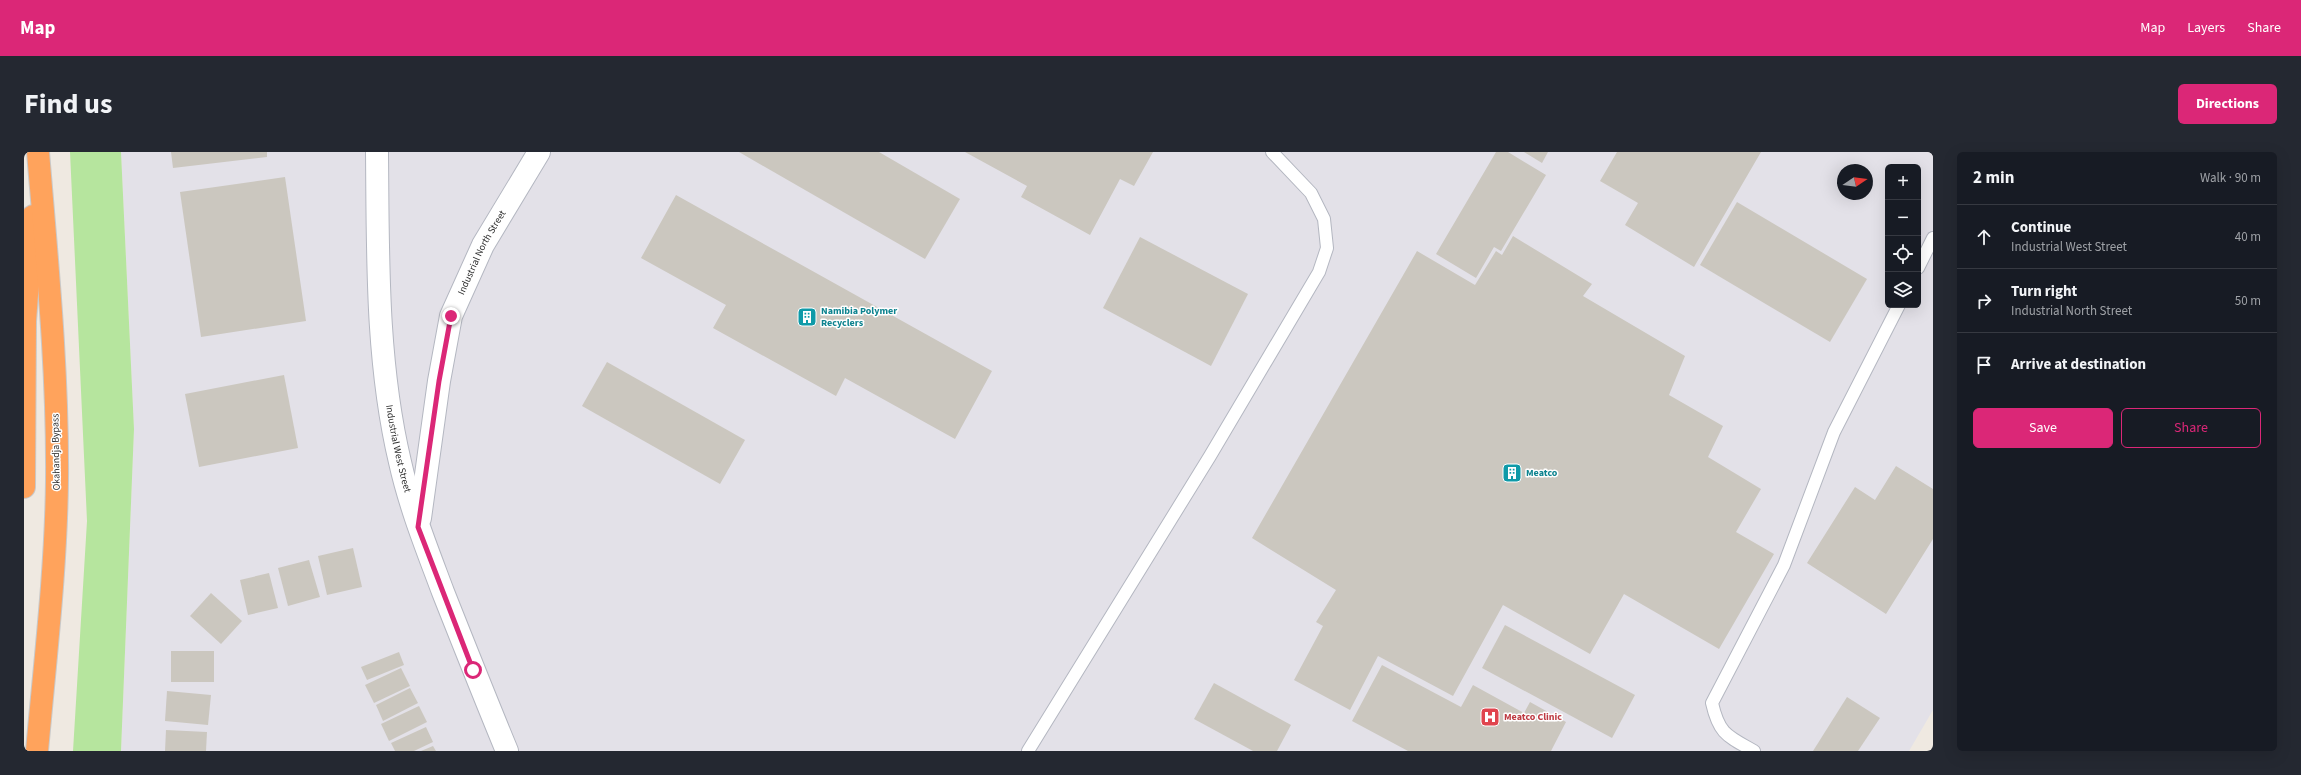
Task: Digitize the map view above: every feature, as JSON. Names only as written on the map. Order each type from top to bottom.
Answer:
[{"type":"highway","name":"Okahandja Bypass","points":[[24,487],[25,321],[38,152]]},
{"type":"highway","name":"Okahandja Bypass","points":[[37,751],[51,585],[57,480],[53,323],[38,152]]},
{"type":"street","name":"Industrial West Street","points":[[377,152],[380,316],[388,400],[400,462],[418,527],[473,670],[507,751]]},
{"type":"street","name":"Industrial North Street","points":[[418,527],[438,389],[451,316],[483,245],[539,152]]},
{"type":"lane","points":[[1028,751],[1210,456],[1319,272],[1327,248],[1324,219],[1311,193],[1272,152]]},
{"type":"lane","points":[[1921,262],[1933,238]]},
{"type":"lane","points":[[1754,751],[1726,736],[1716,721],[1712,703],[1784,565],[1834,432],[1897,308]]},
{"type":"shaded area","points":[[121,152],[1933,152],[1933,710],[1909,751],[121,751],[134,429]]},
{"type":"green space","points":[[70,152],[121,152],[134,429],[121,751],[73,751],[87,521]]},
{"type":"building","points":[[171,152],[267,152],[267,157],[173,168]]},
{"type":"building","points":[[739,152],[879,152],[960,199],[925,259]]},
{"type":"building","points":[[965,152],[1153,152],[1134,186],[1120,179],[1090,235],[1021,197],[1027,186]]},
{"type":"building","points":[[1496,152],[1508,152],[1546,175],[1501,251],[1494,247],[1476,278],[1436,254]]},
{"type":"building","points":[[1524,152],[1548,152],[1542,163]]},
{"type":"building","points":[[1617,152],[1761,152],[1694,267],[1625,225],[1638,203],[1600,181]]},
{"type":"building","points":[[285,177],[306,321],[201,337],[180,192]]},
{"type":"building","name":"Namibia Polymer Recyclers","points":[[676,195],[992,371],[955,439],[845,378],[836,396],[713,328],[726,305],[641,258]]},
{"type":"building","points":[[1737,202],[1867,279],[1830,342],[1700,265]]},
{"type":"building","name":"Meatco","points":[[1513,236],[1592,284],[1583,296],[1685,356],[1669,395],[1723,426],[1708,457],[1761,489],[1736,532],[1774,554],[1719,649],[1624,594],[1590,654],[1503,605],[1453,696],[1378,656],[1350,710],[1294,680],[1323,626],[1316,622],[1336,590],[1252,538],[1417,251],[1475,285],[1496,251],[1502,255]]},
{"type":"building","points":[[1140,237],[1248,294],[1211,366],[1103,308]]},
{"type":"building","points":[[607,362],[745,440],[720,484],[582,406]]},
{"type":"building","points":[[284,375],[298,448],[199,467],[185,394]]},
{"type":"building","points":[[1896,466],[1933,489],[1933,539],[1886,614],[1807,563],[1855,487],[1875,500]]},
{"type":"building","points":[[353,548],[362,587],[327,595],[318,556]]},
{"type":"building","points":[[309,560],[320,597],[288,606],[278,568]]},
{"type":"building","points":[[269,573],[278,608],[248,615],[240,580]]},
{"type":"building","points":[[211,593],[242,621],[221,644],[190,616]]},
{"type":"building","points":[[1505,625],[1635,695],[1612,738],[1482,668]]},
{"type":"building","points":[[171,651],[214,651],[214,682],[171,682]]},
{"type":"building","points":[[399,652],[404,665],[367,680],[361,667]]},
{"type":"building","name":"Meatco Clinic","points":[[1382,665],[1461,707],[1473,685],[1524,713],[1530,702],[1566,722],[1551,751],[1408,751],[1352,721]]},
{"type":"building","points":[[401,668],[410,686],[374,703],[365,685]]},
{"type":"building","points":[[1214,683],[1291,725],[1277,751],[1253,751],[1194,719]]},
{"type":"building","points":[[410,688],[418,703],[383,721],[376,705]]},
{"type":"building","points":[[167,691],[211,695],[208,725],[165,721]]},
{"type":"building","points":[[1847,697],[1880,718],[1858,751],[1813,751]]},
{"type":"building","points":[[419,706],[427,722],[389,741],[381,724]]},
{"type":"building","points":[[426,727],[433,742],[414,751],[395,751],[391,743]]},
{"type":"building","points":[[166,730],[207,732],[206,751],[165,751]]},
{"type":"building","points":[[433,746],[436,751],[421,751]]},
{"type":"place","name":"Namibia Polymer Recyclers","points":[[807,317]]},
{"type":"place","name":"Meatco","points":[[1512,473]]},
{"type":"place","name":"Meatco Clinic","points":[[1490,717]]},
{"type":"route","points":[[451,316],[439,381],[418,527],[473,670]]}]
